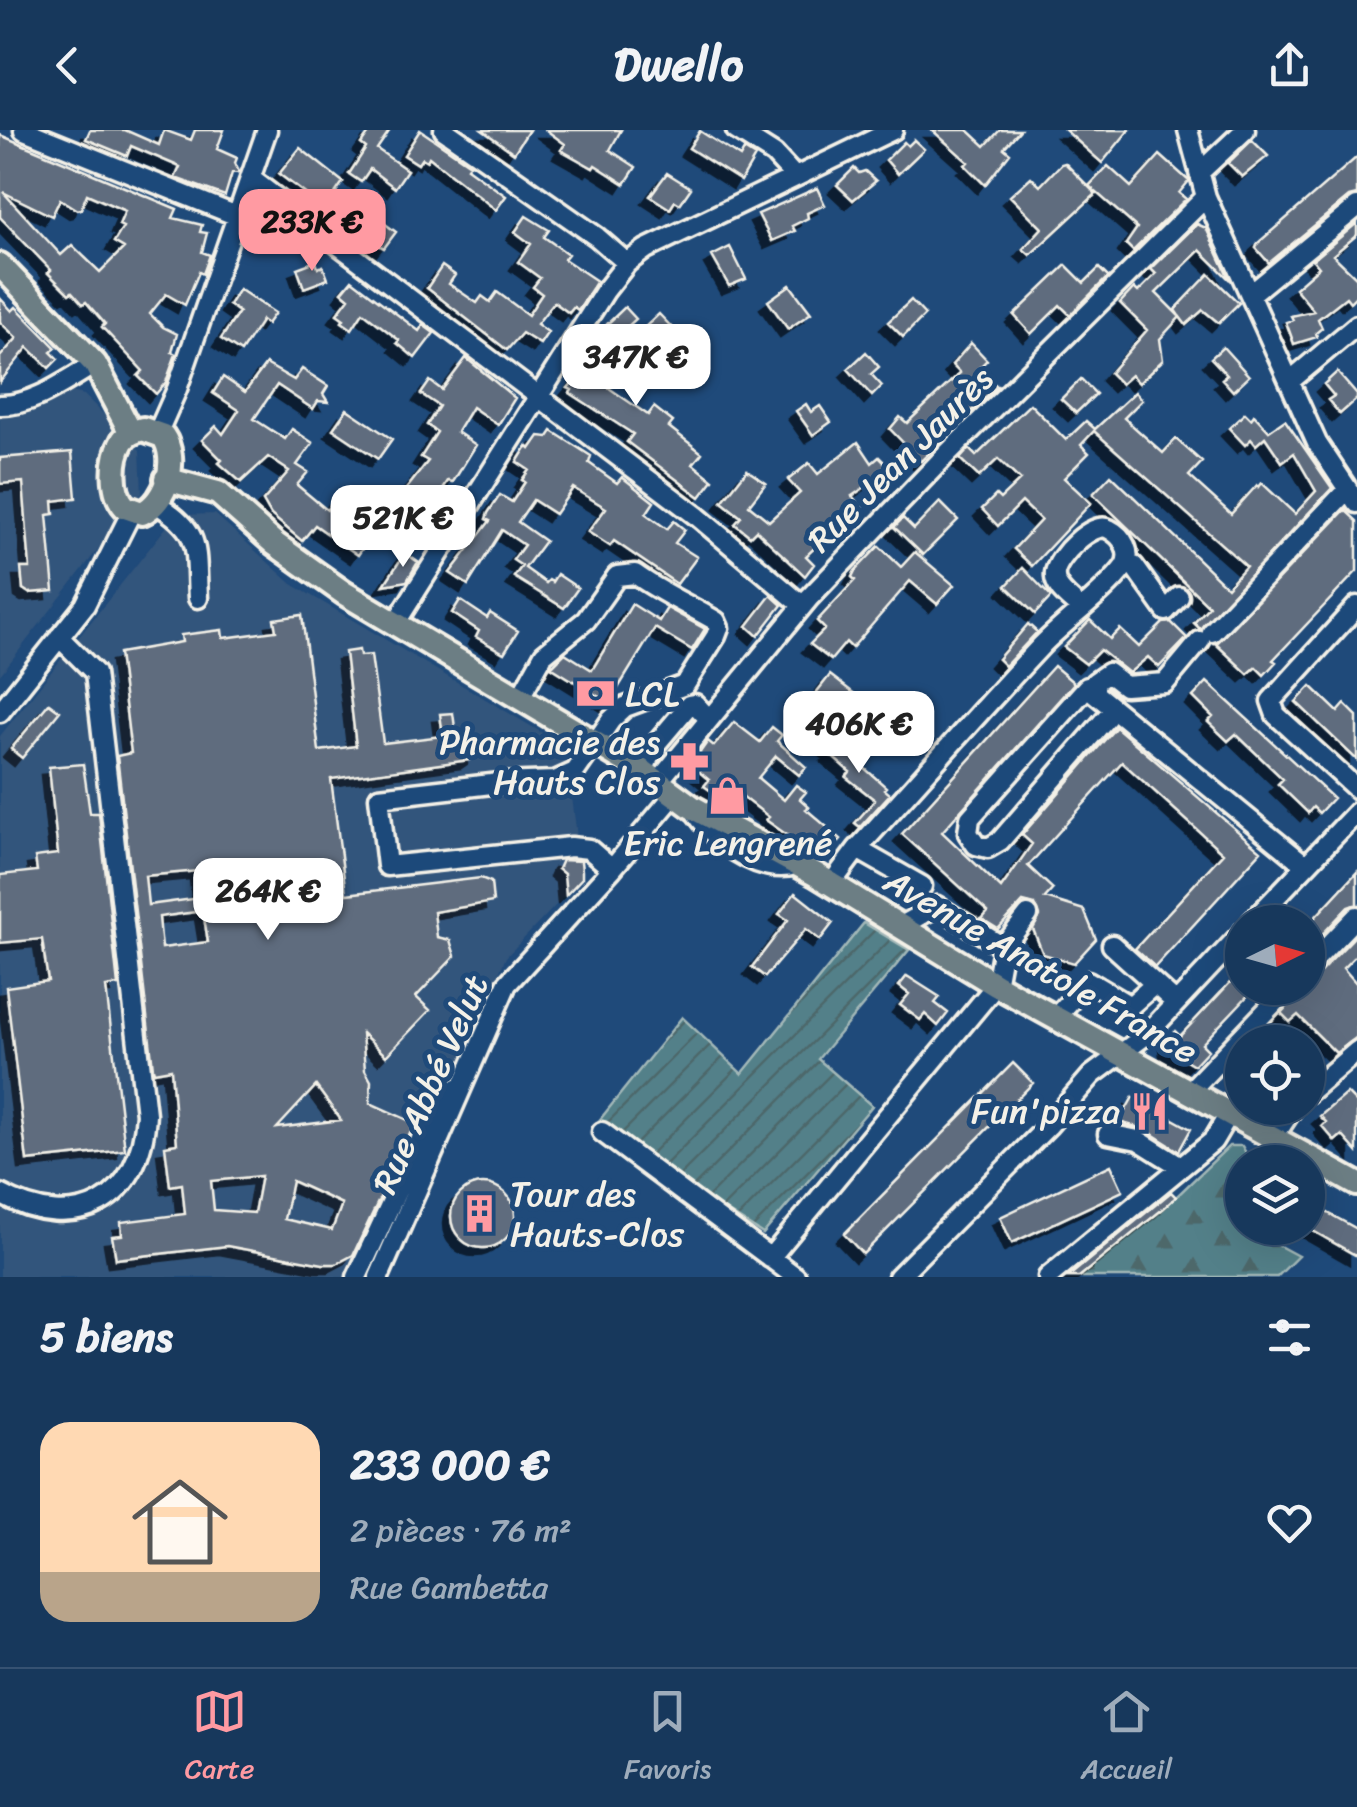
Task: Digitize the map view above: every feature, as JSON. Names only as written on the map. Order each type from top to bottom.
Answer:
[{"type":"main road","points":[[0,265],[95,364],[131,433]]},
{"type":"main road","points":[[143,428],[158,432],[169,448],[166,479],[157,504],[142,513],[132,511],[119,500],[115,490],[120,446],[131,433],[143,428]]},
{"type":"main road","name":"Avenue Anatole France","points":[[166,479],[218,493],[311,572],[395,624],[996,985],[1225,1112]]},
{"type":"main road","name":"Avenue Anatole France","points":[[1249,1125],[1357,1184]]},
{"type":"street","points":[[24,130],[237,216]]},
{"type":"street","points":[[158,432],[177,389],[267,130]]},
{"type":"street","points":[[444,130],[628,262]]},
{"type":"street","points":[[736,130],[774,154],[795,177]]},
{"type":"street","points":[[395,624],[605,291],[628,262],[646,248],[893,130]]},
{"type":"street","points":[[1095,694],[1095,682],[1108,674],[1125,686],[1165,683],[1206,636],[1352,496],[1317,443],[1206,198],[1188,130]]},
{"type":"street","points":[[1199,172],[1245,130]]},
{"type":"street","points":[[250,178],[698,517],[802,605]]},
{"type":"street","name":"Rue Jean Jaurès","points":[[667,789],[709,720],[802,605],[948,453],[1206,198]]},
{"type":"street","points":[[1251,294],[1357,207]]},
{"type":"street","points":[[1290,381],[1357,325]]},
{"type":"street","points":[[0,405],[18,404],[37,396],[95,364]]},
{"type":"street","points":[[157,504],[187,526],[195,541],[198,598]]},
{"type":"street","points":[[0,712],[85,605],[132,511]]},
{"type":"street","points":[[831,884],[857,849],[1044,642],[1125,566],[1128,554],[1124,543],[1110,529],[1088,530],[1055,574],[1058,586],[1080,608]]},
{"type":"street","points":[[1125,566],[1134,566],[1145,576],[1166,611],[1180,598]]},
{"type":"street","points":[[520,699],[544,654],[586,620],[617,576],[636,574],[657,590],[716,621],[716,636],[685,685],[625,707],[594,742],[575,772],[555,782],[500,782],[378,797],[386,866],[571,847],[589,849],[612,870]]},
{"type":"street","points":[[1357,606],[1272,700],[1276,715],[1357,789]]},
{"type":"street","points":[[0,1194],[20,1205],[52,1212],[93,1206],[124,1183],[137,1164],[145,1137],[146,1114],[94,673],[59,638]]},
{"type":"street","points":[[1114,709],[1000,841],[988,848],[976,846],[968,833],[970,818],[1088,687],[1305,866]]},
{"type":"street","points":[[667,789],[651,750],[689,705],[695,704],[709,720]]},
{"type":"street","name":"Rue Abbé Velut","points":[[379,1277],[506,984],[612,870],[667,789]]},
{"type":"street","points":[[1269,905],[1357,812]]},
{"type":"street","points":[[857,849],[922,886]]},
{"type":"street","points":[[901,926],[937,906],[1003,947]]},
{"type":"street","points":[[770,1258],[996,985],[1003,947],[1028,915]]},
{"type":"street","points":[[1325,950],[1357,916]]},
{"type":"street","points":[[1112,945],[1176,1004]]},
{"type":"street","points":[[898,1277],[1048,1126],[1092,1075],[1146,1036],[1225,952]]},
{"type":"street","points":[[1056,1017],[1088,981],[1130,1006],[1154,984]]},
{"type":"street","points":[[1189,1092],[1272,1005]]},
{"type":"street","points":[[1325,1078],[1357,1051]]},
{"type":"street","points":[[358,1277],[434,1109],[465,1080]]},
{"type":"street","points":[[1048,1277],[1213,1140],[1225,1119]]},
{"type":"street","points":[[1273,1138],[1282,1125]]},
{"type":"street","points":[[602,1132],[796,1277]]},
{"type":"street","points":[[1108,1134],[1138,1140],[1181,1167]]},
{"type":"shaded area","points":[[72,392],[84,395],[140,450],[142,493],[0,675],[0,414],[17,415]]},
{"type":"shaded area","points":[[215,514],[292,584],[566,747],[582,878],[506,957],[366,1277],[0,1277],[0,736],[176,515]]},
{"type":"green space","points":[[864,923],[909,950],[818,1059],[872,1106],[763,1234],[594,1127],[682,1017],[742,1074]]},
{"type":"green space","points":[[1225,1150],[1225,1245],[1278,1245],[1298,1256],[1277,1277],[1079,1277],[1176,1197]]},
{"type":"building","points":[[90,130],[125,130],[159,145],[164,130],[191,140],[195,130],[224,130],[217,149],[237,158],[239,172],[232,173],[225,196],[175,178],[180,167],[131,146],[127,156],[86,139]]},
{"type":"building","points":[[371,130],[390,130],[377,149],[407,170],[395,188],[370,169],[361,182],[349,174],[366,148],[361,144]]},
{"type":"building","points":[[420,130],[470,164],[467,168],[506,196],[496,210],[429,157],[418,164],[404,155]]},
{"type":"building","points":[[482,130],[529,130],[514,153]]},
{"type":"building","points":[[546,130],[621,130],[610,150],[636,167],[625,184],[561,150],[565,144]]},
{"type":"building","points":[[932,130],[968,130],[985,146],[1000,130],[1020,130],[1004,148],[1010,153],[985,185],[965,165],[968,162]]},
{"type":"building","points":[[1065,130],[1129,130],[1102,163]]},
{"type":"building","points":[[700,131],[740,157],[744,150],[755,157],[741,181],[689,148]]},
{"type":"building","points":[[0,135],[177,209],[173,218],[202,225],[200,232],[207,233],[202,252],[210,255],[185,305],[166,294],[150,314],[177,334],[172,352],[176,354],[166,382],[156,394],[138,376],[143,371],[102,327],[105,324],[86,302],[83,304],[72,292],[69,294],[0,217]],"holes":[[[3,192],[52,216],[60,199],[77,210],[87,194],[125,211],[119,225],[123,227],[114,242],[124,248],[100,272],[72,245],[61,255]]]},
{"type":"building","points":[[914,140],[924,149],[898,174],[886,160],[904,142],[908,146]]},
{"type":"building","points":[[1252,140],[1268,156],[1242,177],[1228,163]]},
{"type":"building","points":[[300,148],[343,182],[327,205],[279,174]]},
{"type":"building","points":[[1160,155],[1189,181],[1179,193],[1186,199],[1133,251],[1126,244],[1137,228],[1089,186],[1108,166],[1131,187]]},
{"type":"building","points":[[1357,157],[1357,195],[1349,197],[1269,263],[1256,248],[1258,243]]},
{"type":"building","points":[[1065,163],[1096,194],[1030,255],[1023,249],[1042,228],[1010,196],[1031,177],[1040,186]]},
{"type":"building","points":[[854,168],[859,173],[865,171],[876,181],[853,200],[837,185]]},
{"type":"building","points":[[667,173],[691,188],[680,204],[675,201],[670,209],[650,196]]},
{"type":"building","points":[[817,188],[825,205],[792,226],[795,231],[772,241],[758,214]]},
{"type":"building","points":[[365,199],[381,211],[376,217],[396,232],[384,248],[343,223]]},
{"type":"building","points":[[526,216],[549,230],[544,237],[568,254],[564,259],[597,281],[578,310],[574,307],[569,313],[554,302],[537,324],[548,332],[540,344],[522,333],[507,350],[427,288],[442,266],[455,275],[449,284],[477,303],[482,296],[490,302],[497,292],[528,315],[542,294],[533,287],[540,278],[518,262],[531,244],[515,232]]},
{"type":"building","points":[[1357,223],[1357,235],[1333,255],[1357,278],[1357,295],[1350,302],[1346,297],[1318,319],[1322,328],[1317,337],[1294,344],[1286,322],[1293,320],[1291,316],[1314,311],[1295,288],[1319,267],[1313,260]]},
{"type":"building","points":[[1197,224],[1206,228],[1230,280],[1200,250],[1156,293],[1179,316],[1175,310],[1209,274],[1239,303],[1219,323],[1203,310],[1186,325],[1180,317],[1160,339],[1163,360],[1139,383],[1131,375],[1121,384],[1110,373],[1147,330],[1120,303],[1156,274],[1151,269]]},
{"type":"building","points":[[730,247],[746,279],[729,286],[712,256]]},
{"type":"building","points":[[316,261],[318,268],[323,266],[328,279],[304,288],[297,268]]},
{"type":"building","points":[[1066,265],[1084,283],[1099,268],[1108,277],[1070,315],[1060,305],[1031,334],[1014,315]]},
{"type":"building","points":[[352,280],[419,331],[423,325],[434,333],[415,358],[363,312],[352,329],[342,322],[344,319],[337,314],[349,298],[342,292]]},
{"type":"building","points":[[790,285],[811,313],[788,329],[768,301]]},
{"type":"building","points":[[239,289],[275,313],[267,324],[262,320],[241,352],[221,339],[239,312],[229,305]]},
{"type":"building","points":[[0,298],[12,311],[16,307],[56,348],[51,352],[58,359],[49,368],[28,347],[0,382],[0,357],[17,338],[0,322]]},
{"type":"building","points":[[911,300],[925,315],[903,337],[888,322]]},
{"type":"building","points":[[625,307],[636,319],[615,338],[634,352],[609,388],[648,415],[654,407],[673,422],[669,427],[702,453],[693,464],[713,480],[700,497],[627,442],[633,434],[568,388],[602,348],[590,339],[598,326],[602,329]]},
{"type":"building","points":[[659,314],[679,335],[664,349],[644,328]]},
{"type":"building","points":[[971,343],[987,360],[978,369],[997,386],[921,461],[890,429],[900,417],[907,423],[960,373],[952,365]]},
{"type":"building","points":[[1223,347],[1249,376],[1233,391],[1222,379],[1227,375],[1211,358]]},
{"type":"building","points":[[866,352],[879,367],[871,374],[882,386],[872,396],[848,369]]},
{"type":"building","points":[[466,358],[515,398],[498,425],[472,407],[457,432],[476,445],[453,482],[448,481],[437,498],[440,508],[418,499],[396,531],[377,518],[391,497],[397,501],[428,461],[421,457],[437,432],[427,425],[439,406],[421,394],[430,381],[442,390]]},
{"type":"building","points":[[266,364],[294,380],[302,369],[328,386],[323,394],[328,402],[318,401],[313,409],[277,385],[254,419],[285,439],[292,429],[313,443],[297,465],[308,472],[297,485],[327,510],[337,497],[350,507],[357,496],[374,507],[354,533],[367,542],[358,555],[315,525],[302,541],[271,515],[263,501],[289,471],[268,457],[241,482],[219,463],[222,460],[202,440],[216,426],[223,434],[239,410],[213,393],[223,377],[245,392]]},
{"type":"building","points":[[1337,372],[1357,395],[1340,414],[1328,400],[1334,396],[1324,384]]},
{"type":"building","points":[[1081,379],[1096,394],[1076,413],[1061,399]]},
{"type":"building","points":[[1135,392],[1142,400],[1124,418],[1163,453],[1176,439],[1202,462],[1189,476],[1231,514],[1262,483],[1295,514],[1316,491],[1294,453],[1282,462],[1265,437],[1256,445],[1251,439],[1245,445],[1229,428],[1245,413],[1251,419],[1254,415],[1269,431],[1285,420],[1332,488],[1200,629],[1194,623],[1209,606],[1093,494],[1111,475],[1227,587],[1246,566],[1094,431],[1081,445],[1089,453],[1064,478],[1091,503],[1032,566],[1014,549],[1041,520],[1022,502],[998,526],[982,509],[1020,480],[998,459],[979,477],[960,459],[969,449],[976,456],[1030,404],[1066,440],[1086,421],[1095,429]]},
{"type":"building","points":[[806,404],[811,412],[820,406],[831,422],[813,435],[796,411]]},
{"type":"building","points":[[347,409],[392,439],[378,459],[333,429]]},
{"type":"building","points":[[552,431],[591,456],[589,463],[617,483],[622,477],[654,502],[646,514],[667,529],[674,521],[685,530],[675,543],[697,557],[677,584],[614,541],[610,546],[588,532],[606,508],[573,488],[555,514],[533,500],[518,522],[545,541],[525,568],[546,583],[552,582],[557,574],[578,588],[564,608],[514,577],[522,566],[513,560],[524,545],[502,530],[468,585],[450,573],[490,521],[486,519],[488,513],[500,495],[512,502],[525,482],[522,480],[529,470],[517,462],[527,446],[530,449],[539,436],[548,437]]},
{"type":"building","points":[[858,442],[872,463],[879,457],[891,469],[852,496],[863,509],[844,520],[806,556],[814,564],[805,576],[756,530],[750,536],[735,524],[741,517],[722,502],[747,470],[766,483],[749,505],[769,521],[800,493],[788,480],[809,463],[818,474]]},
{"type":"building","points":[[72,452],[76,498],[53,501],[54,514],[47,515],[54,591],[29,593],[23,589],[21,568],[30,568],[23,482],[0,484],[0,458]]},
{"type":"building","points":[[940,502],[958,520],[923,555],[894,527],[903,518],[914,529]]},
{"type":"building","points":[[1345,510],[1357,521],[1357,571],[1273,660],[1276,662],[1264,675],[1256,667],[1248,674],[1216,644]]},
{"type":"building","points":[[879,546],[901,567],[915,552],[954,585],[937,604],[910,581],[852,648],[846,642],[831,660],[810,644],[825,629],[817,621],[855,580],[855,571]]},
{"type":"building","points":[[405,553],[418,562],[407,581],[384,585]]},
{"type":"building","points":[[1023,568],[1051,597],[1035,614],[1006,586]]},
{"type":"building","points":[[771,595],[782,605],[758,636],[747,626]]},
{"type":"building","points":[[460,600],[487,618],[490,613],[518,631],[504,653],[476,637],[479,631],[452,613]]},
{"type":"building","points":[[632,604],[659,621],[667,608],[705,629],[692,650],[655,628],[609,703],[551,667],[565,653],[592,670]]},
{"type":"building","points":[[302,615],[319,751],[356,746],[345,652],[359,650],[360,656],[371,655],[383,743],[443,736],[440,714],[453,713],[456,735],[472,734],[475,756],[469,760],[331,779],[346,894],[481,878],[491,882],[493,902],[434,912],[437,937],[450,940],[455,956],[416,997],[430,1010],[386,1056],[362,1033],[365,1070],[371,1081],[370,1103],[415,1123],[353,1255],[336,1264],[323,1264],[227,1246],[116,1259],[112,1236],[122,1235],[121,1222],[185,1214],[182,1184],[170,1186],[165,1146],[177,1144],[171,1069],[154,1072],[153,1068],[117,756],[131,753],[119,653],[182,642],[181,635],[222,630],[223,638],[276,631],[274,619]],"holes":[[[198,871],[201,898],[148,905],[145,876]],[[203,911],[208,942],[162,948],[159,917]],[[316,1086],[341,1120],[277,1128]],[[261,1176],[254,1213],[214,1210],[211,1181]],[[292,1181],[342,1204],[332,1230],[284,1219]]]},
{"type":"building","points":[[1090,620],[1110,639],[1120,629],[1139,647],[1163,623],[1171,622],[1187,638],[1159,667],[1148,657],[1129,673],[1100,650],[1086,664],[1064,647]]},
{"type":"building","points":[[1028,624],[1037,632],[1005,666],[998,659]]},
{"type":"building","points":[[1054,666],[1074,683],[942,832],[1001,888],[1032,844],[1022,835],[1116,727],[1261,851],[1155,967],[1135,949],[1223,853],[1122,762],[1028,866],[1053,889],[1045,898],[1084,910],[1096,939],[1074,963],[1043,954],[1033,929],[1040,916],[1035,905],[1023,902],[998,929],[982,919],[988,912],[902,834]]},
{"type":"building","points":[[830,675],[856,695],[841,713],[816,693]]},
{"type":"building","points":[[1207,682],[1333,798],[1319,813],[1313,807],[1308,813],[1278,784],[1283,779],[1236,734],[1228,741],[1208,722],[1213,717],[1193,697]]},
{"type":"building","points":[[1311,686],[1338,712],[1345,704],[1357,716],[1357,760],[1296,702]]},
{"type":"building","points":[[49,703],[60,711],[22,758],[11,749]]},
{"type":"building","points":[[734,722],[760,742],[772,727],[782,735],[777,741],[806,767],[799,775],[776,756],[758,778],[784,800],[796,785],[806,792],[800,799],[809,807],[806,809],[841,839],[822,860],[766,820],[769,817],[742,796],[735,805],[704,786],[709,780],[691,765],[708,741],[714,746]]},
{"type":"building","points":[[839,735],[858,751],[853,758],[890,794],[860,827],[855,823],[875,800],[846,777],[850,772],[829,754],[832,751],[828,748]]},
{"type":"building","points":[[83,764],[90,813],[99,813],[118,985],[106,987],[125,1150],[27,1161],[6,987],[48,981],[42,939],[0,943],[0,875],[37,871],[35,857],[58,854],[49,767]]},
{"type":"building","points":[[562,860],[581,861],[582,878],[566,895],[564,874],[558,869]]},
{"type":"building","points":[[1357,872],[1357,904],[1348,907],[1325,931],[1325,907]]},
{"type":"building","points":[[795,893],[833,923],[820,940],[806,929],[765,977],[752,967],[788,920],[779,914]]},
{"type":"building","points":[[1357,934],[1357,954],[1343,968],[1357,984],[1357,1037],[1336,1053],[1325,1042],[1325,1025],[1308,1025],[1298,1015],[1290,1022],[1281,1013],[1289,1005],[1325,1005],[1325,967]]},
{"type":"building","points":[[907,976],[940,997],[935,1003],[948,1013],[938,1026],[925,1014],[920,1020],[900,1005],[909,994],[899,986]]},
{"type":"building","points":[[1225,988],[1225,1005],[1239,1005],[1202,1044],[1208,1050],[1194,1065],[1168,1049],[1167,1040],[1175,1031],[1180,1036]]},
{"type":"building","points":[[1013,1063],[1033,1083],[863,1254],[844,1234]]},
{"type":"building","points":[[1347,1093],[1357,1103],[1357,1152],[1342,1135],[1335,1141],[1322,1126],[1326,1122],[1325,1112]]},
{"type":"building","points":[[1133,1097],[1191,1129],[1179,1151],[1144,1129],[1119,1122]]},
{"type":"building","points":[[1111,1165],[1123,1191],[1012,1243],[1000,1217]]},
{"type":"building","name":"Tour des Hauts-Clos","points":[[483,1184],[506,1193],[515,1216],[506,1239],[483,1248],[460,1239],[451,1216],[460,1193]]},
{"type":"building","points":[[1171,1192],[1176,1197],[1164,1208],[1079,1277],[1068,1277]]},
{"type":"building","points":[[1325,1211],[1357,1229],[1357,1256],[1325,1238]]},
{"type":"place","name":"LCL","points":[[595,694]]},
{"type":"place","name":"Pharmacie des Hauts Clos","points":[[690,762]]},
{"type":"place","name":"Eric Lengrené","points":[[728,796]]},
{"type":"place","name":"Fun'pizza","points":[[1150,1111]]},
{"type":"place","name":"Tour des Hauts-Clos","points":[[480,1214]]}]
